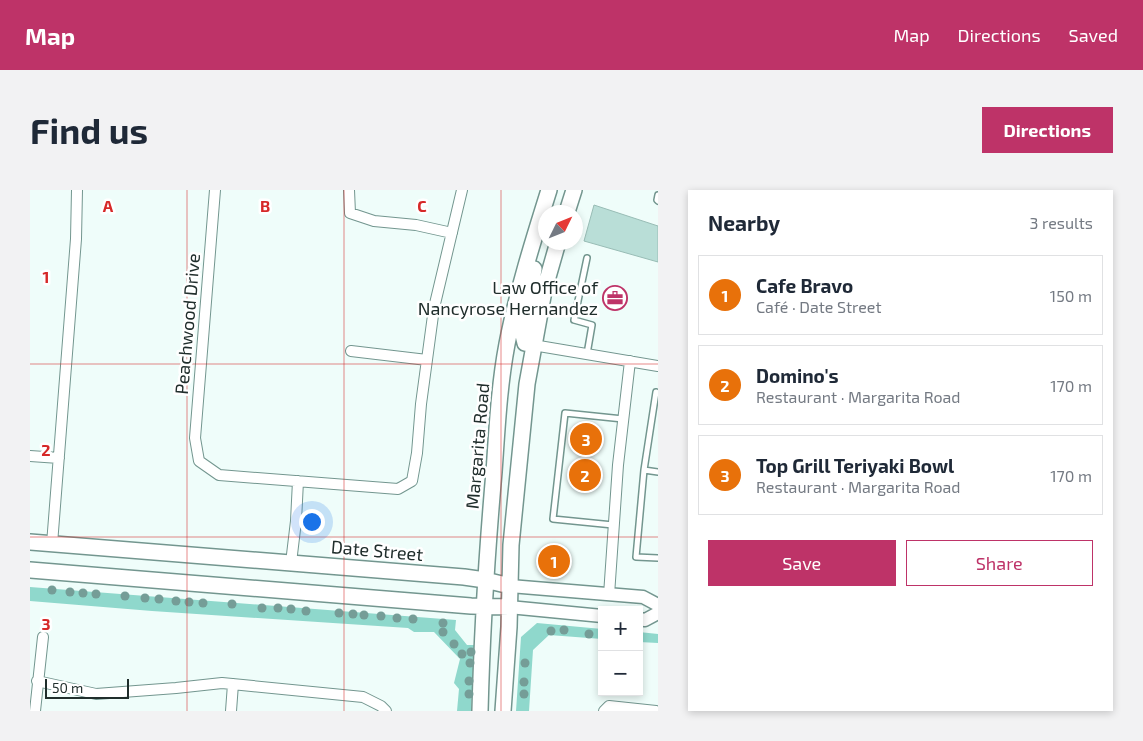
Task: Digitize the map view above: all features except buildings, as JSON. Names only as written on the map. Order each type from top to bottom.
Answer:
[{"type":"main road","name":"Margarita Road","points":[[480,711],[482,629],[498,424],[507,344],[528,261],[549,190]]},
{"type":"main road","points":[[569,205],[574,190]]},
{"type":"main road","points":[[503,711],[511,544],[527,384],[544,291],[556,250]]},
{"type":"main road","points":[[528,261],[532,263],[535,270],[523,335],[525,343],[533,345]]},
{"type":"main road","name":"Date Street","points":[[30,542],[486,580],[510,586]]},
{"type":"main road","points":[[30,570],[509,608]]},
{"type":"street","points":[[52,544],[76,239],[77,190]]},
{"type":"street","name":"Peachwood Drive","points":[[215,190],[195,438],[199,461],[219,474],[298,481]]},
{"type":"street","points":[[348,190],[350,213],[374,221],[416,225],[452,233]]},
{"type":"street","points":[[291,563],[298,481],[398,489],[412,482],[434,308],[462,190]]},
{"type":"street","points":[[533,345],[658,366]]},
{"type":"street","points":[[351,351],[427,360]]},
{"type":"street","points":[[609,594],[613,525],[630,361]]},
{"type":"street","points":[[30,456],[60,458]]},
{"type":"street","name":"Date Street","points":[[510,586],[643,598],[658,605]]},
{"type":"street","points":[[509,608],[598,616]]},
{"type":"street","points":[[643,620],[658,614]]},
{"type":"street","points":[[35,711],[43,637]]},
{"type":"street","points":[[37,681],[96,694],[176,688],[222,682],[363,697],[381,706],[386,711]]},
{"type":"street","points":[[231,711],[233,684]]},
{"type":"street","points":[[604,711],[609,706],[656,711]]},
{"type":"lane","points":[[658,195],[658,201]]},
{"type":"lane","points":[[587,258],[574,320],[592,325],[587,354]]},
{"type":"lane","points":[[656,392],[644,470],[636,557],[658,558]]},
{"type":"lane","points":[[613,525],[553,519],[565,413],[623,419]]},
{"type":"lane","points":[[644,470],[658,472]]},
{"type":"green space","points":[[30,587],[456,620],[455,630],[467,645],[474,645],[471,711],[457,711],[459,689],[454,683],[460,659],[434,632],[414,632],[408,628],[30,601]]},
{"type":"green space","points":[[537,623],[598,629],[598,639],[549,635],[533,650],[529,711],[516,711],[521,637]]},
{"type":"green space","points":[[643,632],[658,634],[658,643],[643,642]]},
{"type":"place","name":"Law Office of Nancyrose Hernandez","points":[[615,298]]},
{"type":"place","name":"Top Grill Teriyaki Bowl","points":[[586,439]]},
{"type":"place","name":"Domino's","points":[[585,475]]},
{"type":"place","name":"Cafe Bravo","points":[[554,561]]}]
